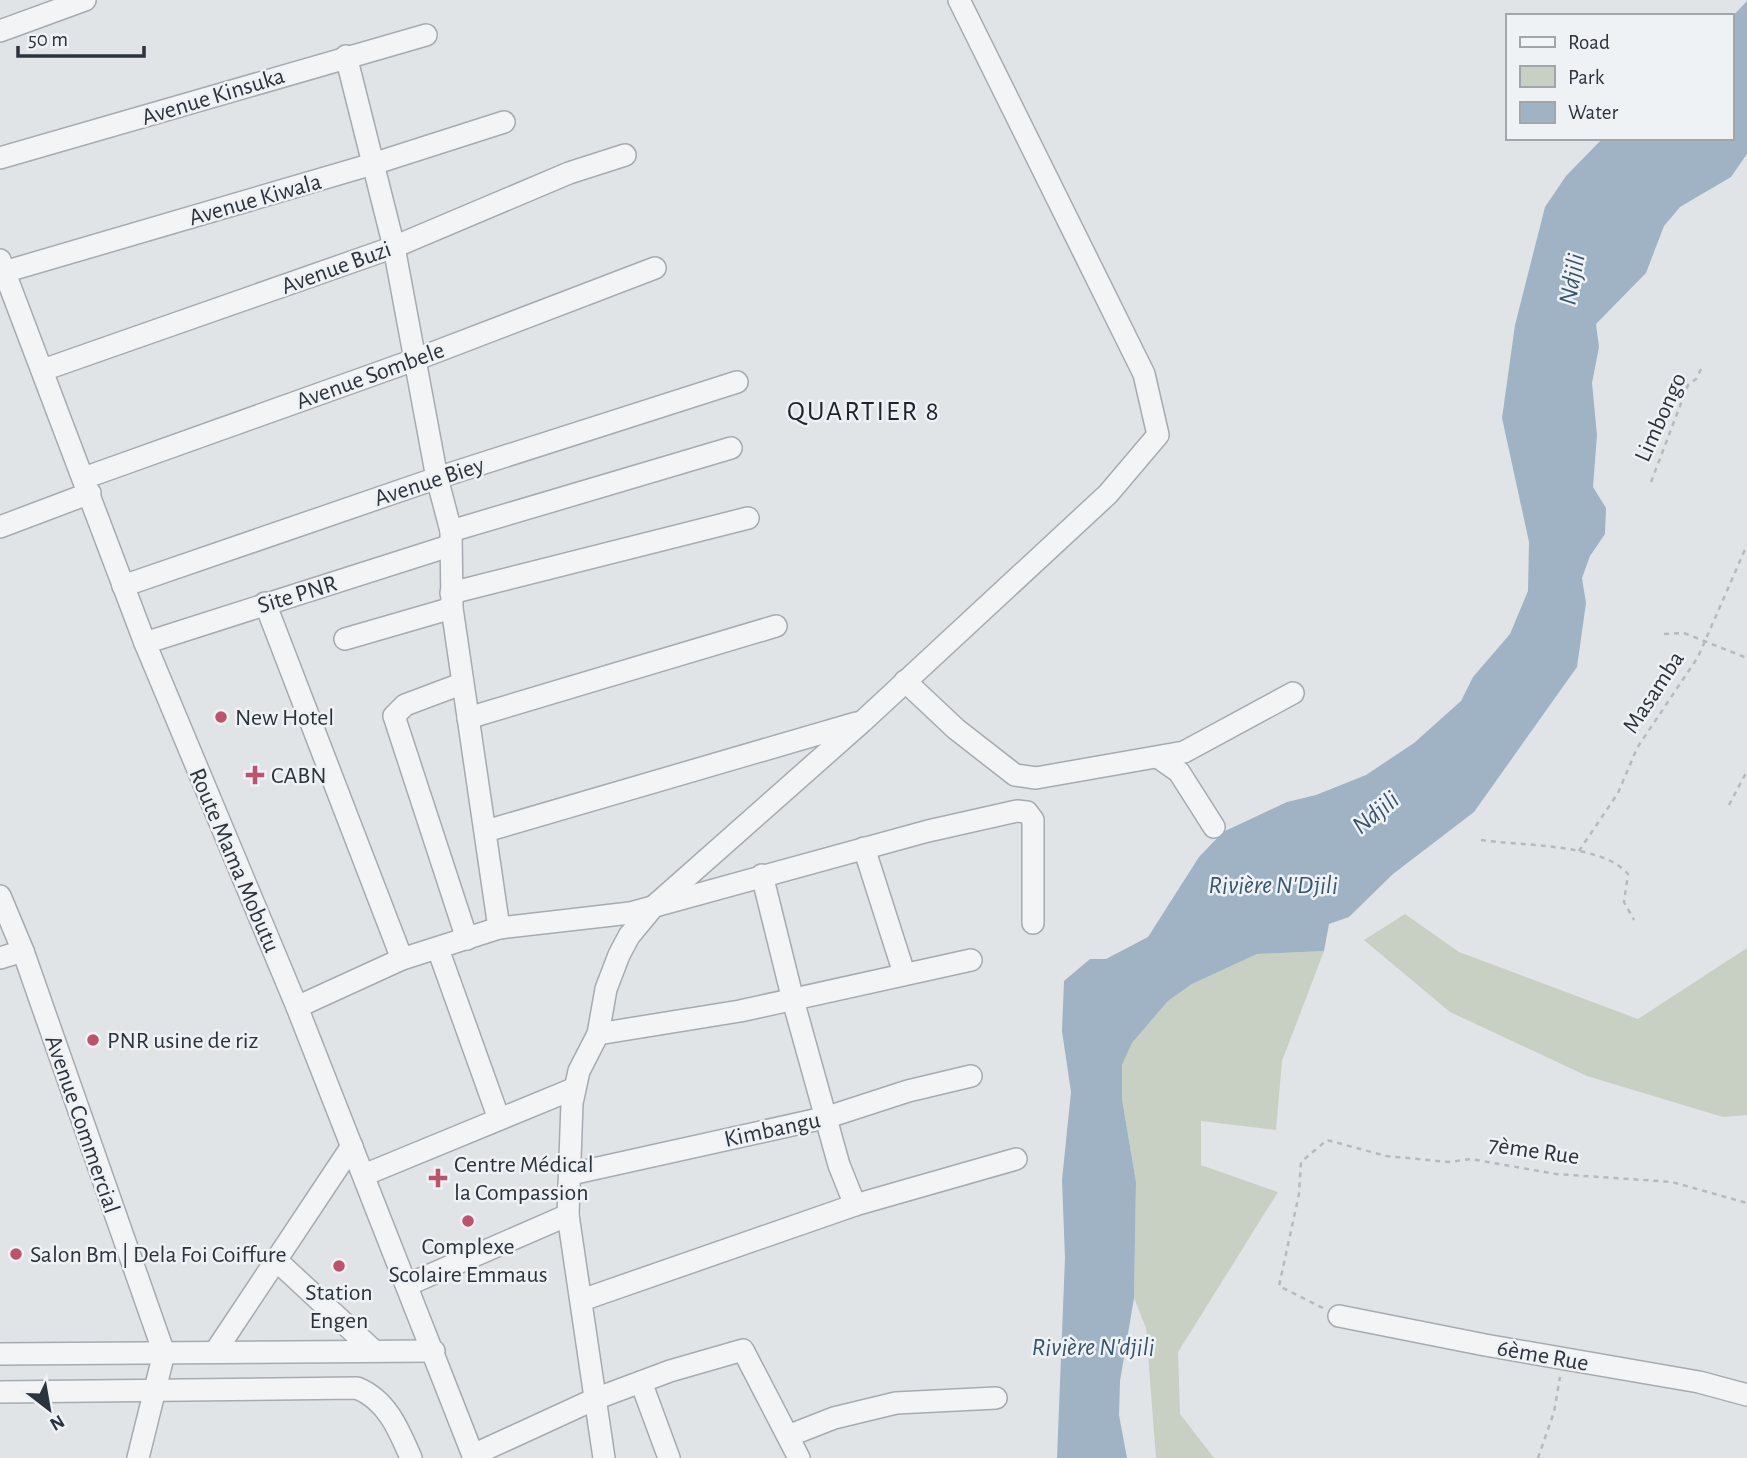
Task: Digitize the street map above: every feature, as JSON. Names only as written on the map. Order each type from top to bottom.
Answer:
[{"type":"street","points":[[0,31],[85,0]]},
{"type":"street","points":[[604,1458],[568,1215],[571,1174],[569,1137],[573,1089],[598,1034],[606,989],[629,936],[653,907],[862,722],[1108,494],[1158,435],[1144,374],[959,0]]},
{"type":"street","name":"Avenue Kinsuka","points":[[0,158],[426,35]]},
{"type":"street","points":[[346,56],[376,163],[417,359],[450,539],[452,600],[461,684],[499,928]]},
{"type":"street","name":"Avenue Kiwala","points":[[2,266],[376,163],[504,122]]},
{"type":"street","name":"Avenue Buzi","points":[[43,370],[394,247],[569,173],[625,155]]},
{"type":"street","name":"Route Mama Mobutu","points":[[2,266],[145,643],[297,1007],[474,1457]]},
{"type":"street","name":"Avenue Sombele","points":[[0,527],[87,486],[655,268]]},
{"type":"street","name":"Avenue Biey","points":[[123,586],[437,478],[737,382]]},
{"type":"street","name":"Site PNR","points":[[145,643],[450,539],[731,448]]},
{"type":"street","points":[[345,639],[452,600],[748,518]]},
{"type":"street","points":[[265,603],[402,959]]},
{"type":"street","points":[[468,718],[776,626]]},
{"type":"street","points":[[905,681],[956,729],[1015,775],[1036,778],[1184,752],[1293,693]]},
{"type":"street","points":[[461,684],[405,705],[394,716],[467,939]]},
{"type":"street","points":[[486,831],[862,722]]},
{"type":"street","points":[[1160,758],[1179,772],[1214,827]]},
{"type":"street","points":[[297,1007],[402,959],[499,928],[630,913],[864,848],[1017,811],[1027,812],[1033,820],[1033,923]]},
{"type":"street","points":[[864,848],[904,973]]},
{"type":"street","points":[[762,876],[839,1165],[855,1205]]},
{"type":"street","name":"Avenue Commercial","points":[[0,897],[23,951],[164,1353]]},
{"type":"street","points":[[438,949],[499,1119]]},
{"type":"street","points":[[0,958],[23,951]]},
{"type":"street","points":[[598,1034],[793,1000],[971,960]]},
{"type":"street","name":"Kimbangu","points":[[571,1174],[828,1117],[908,1091],[971,1076]]},
{"type":"street","points":[[364,1175],[573,1089]]},
{"type":"street","points":[[215,1352],[352,1146]]},
{"type":"street","points":[[582,1300],[855,1205],[1016,1159]]},
{"type":"street","points":[[407,1286],[568,1215]]},
{"type":"street","points":[[276,1260],[374,1351]]},
{"type":"street","name":"6ème Rue","points":[[1339,1316],[1485,1345],[1699,1382],[1747,1395]]},
{"type":"street","points":[[474,1457],[595,1399],[743,1350],[799,1458]]},
{"type":"street","points":[[0,1354],[434,1351]]},
{"type":"street","points":[[138,1458],[164,1353]]},
{"type":"street","points":[[642,1382],[669,1458]]},
{"type":"street","points":[[0,1392],[357,1388],[371,1394],[382,1405],[398,1428],[411,1458]]},
{"type":"street","points":[[788,1436],[834,1418],[896,1403],[996,1398]]},
{"type":"path","name":"Limbongo","points":[[1651,482],[1688,385],[1696,379],[1702,367]]},
{"type":"path","name":"Masamba","points":[[1579,851],[1612,803],[1637,748],[1698,657],[1747,545]]},
{"type":"path","points":[[1664,634],[1684,633],[1747,658]]},
{"type":"path","points":[[1729,806],[1747,771]]},
{"type":"path","points":[[1480,840],[1579,851],[1619,863],[1628,874],[1624,902],[1634,920]]},
{"type":"path","name":"7ème Rue","points":[[1317,1145],[1327,1140],[1386,1156],[1449,1162],[1471,1159],[1556,1174],[1672,1182],[1747,1203]]},
{"type":"green space","points":[[1405,914],[1459,952],[1638,1019],[1747,948],[1747,1115],[1723,1117],[1587,1076],[1450,1012],[1364,940]]},
{"type":"green space","points":[[1324,951],[1282,1061],[1276,1130],[1201,1121],[1201,1165],[1278,1192],[1178,1352],[1180,1414],[1214,1458],[1156,1458],[1146,1328],[1134,1298],[1136,1182],[1122,1099],[1122,1065],[1132,1043],[1168,1001],[1192,984],[1257,954]]},
{"type":"water","name":"Rivière N'Djili","points":[[1747,1],[1747,154],[1731,177],[1680,207],[1664,226],[1646,273],[1596,324],[1599,347],[1592,383],[1597,435],[1593,487],[1606,508],[1605,534],[1590,556],[1582,578],[1586,603],[1577,667],[1474,812],[1393,874],[1349,917],[1329,924],[1324,951],[1257,954],[1192,984],[1168,1001],[1132,1043],[1122,1065],[1122,1099],[1136,1182],[1134,1298],[1120,1381],[1119,1415],[1127,1458],[1057,1458],[1065,1258],[1062,1180],[1071,1092],[1062,1031],[1064,981],[1090,959],[1106,959],[1148,937],[1199,857],[1223,832],[1287,802],[1316,795],[1366,775],[1414,743],[1461,701],[1473,677],[1510,634],[1528,591],[1529,542],[1502,418],[1515,325],[1545,207],[1566,176],[1601,140],[1733,140],[1733,16]]},
{"type":"place","name":"New Hotel","points":[[221,717]]},
{"type":"place","name":"CABN","points":[[255,775]]},
{"type":"place","name":"PNR usine de riz","points":[[93,1040]]},
{"type":"place","name":"Centre Médical la Compassion","points":[[438,1178]]},
{"type":"place","name":"Complexe Scolaire Emmaus","points":[[468,1221]]},
{"type":"place","name":"Salon Bm | Dela Foi Coiffure","points":[[16,1254]]},
{"type":"place","name":"Station Engen","points":[[339,1266]]},
{"type":"district","name":"QUARTIER 8","points":[[864,410]]},
{"type":"water label","name":"Ndjili","points":[[1571,279]]},
{"type":"water label","name":"Ndjili","points":[[1375,812]]},
{"type":"water label","name":"Rivière N'djili","points":[[1093,1346]]}]
